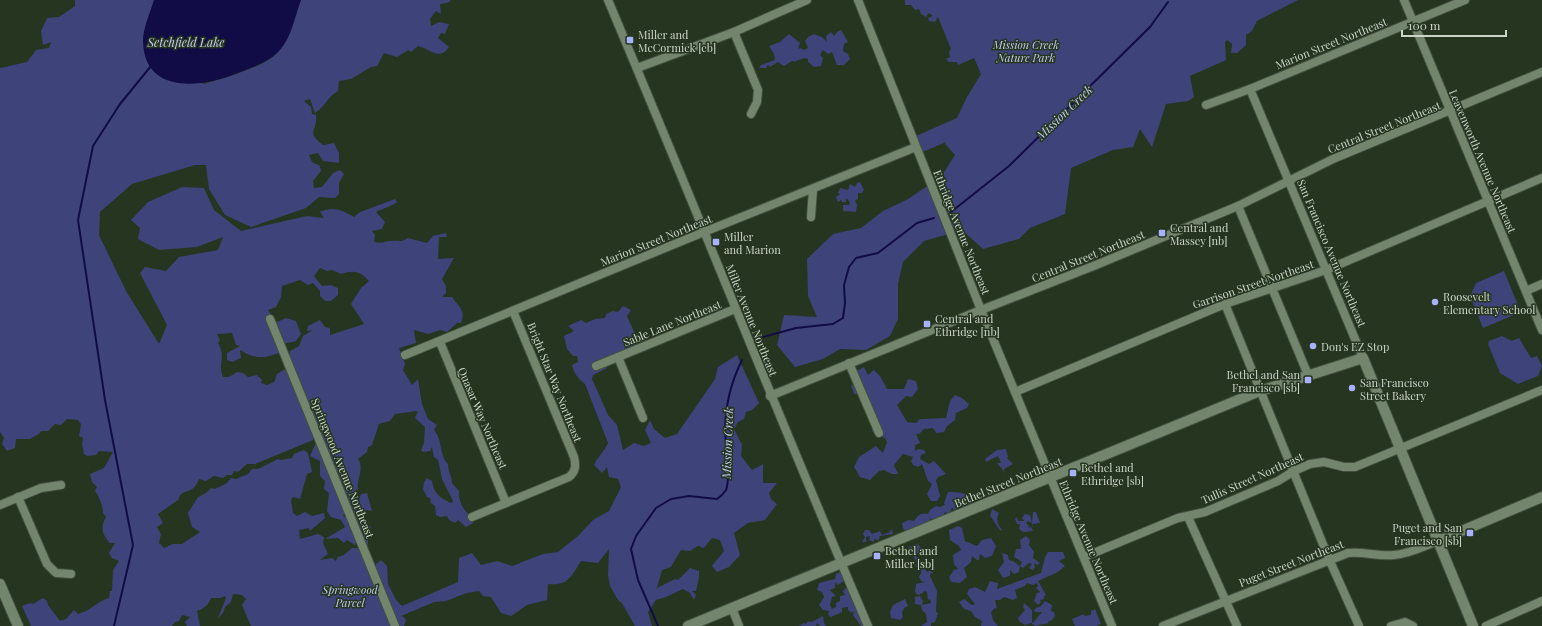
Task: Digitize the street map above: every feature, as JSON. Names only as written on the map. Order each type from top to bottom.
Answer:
[{"type":"street","name":"Miller Avenue Northeast","points":[[608,0],[770,396],[868,626]]},
{"type":"street","points":[[637,68],[734,32],[808,0]]},
{"type":"street","name":"Ethridge Avenue Northeast","points":[[858,0],[981,310],[1112,626]]},
{"type":"street","name":"Leavenworth Avenue Northeast","points":[[1404,0],[1542,330]]},
{"type":"street","name":"Marion Street Northeast","points":[[1206,105],[1250,89],[1465,0]]},
{"type":"street","points":[[734,32],[758,90],[757,102],[751,114]]},
{"type":"street","name":"Central Street Northeast","points":[[770,396],[1096,265],[1238,206],[1333,159],[1542,72]]},
{"type":"street","name":"San Francisco Avenue Northeast","points":[[1250,89],[1473,626]]},
{"type":"street","name":"Marion Street Northeast","points":[[405,356],[704,232],[916,147]]},
{"type":"street","name":"Garrison Street Northeast","points":[[1015,392],[1224,304],[1326,270],[1542,178]]},
{"type":"street","points":[[812,216],[813,189]]},
{"type":"street","points":[[1238,206],[1308,375]]},
{"type":"street","points":[[1526,291],[1542,284]]},
{"type":"street","points":[[1224,304],[1329,559],[1359,626]]},
{"type":"street","name":"Sable Lane Northeast","points":[[596,366],[735,310]]},
{"type":"street","name":"Bright Star Way Northeast","points":[[506,503],[569,478],[574,473],[575,462],[513,311]]},
{"type":"street","name":"Springwood Avenue Northeast","points":[[270,319],[395,626]]},
{"type":"street","name":"Quasar Way Northeast","points":[[440,342],[506,503]]},
{"type":"street","name":"Sable Lane Northeast","points":[[618,357],[643,418]]},
{"type":"street","name":"Bethel Street Northeast","points":[[688,626],[1260,391],[1363,358]]},
{"type":"street","points":[[849,363],[879,433]]},
{"type":"street","name":"Tullis Street Northeast","points":[[1084,557],[1178,518],[1188,517],[1278,481],[1294,471],[1316,462],[1334,463],[1355,467],[1542,390]]},
{"type":"street","points":[[0,505],[41,488],[61,485]]},
{"type":"street","points":[[18,497],[46,564],[56,573],[71,574]]},
{"type":"street","name":"Puget Street Northeast","points":[[1163,626],[1329,559],[1356,552],[1392,556],[1400,555],[1438,541],[1542,497]]},
{"type":"street","points":[[472,517],[506,503]]},
{"type":"street","points":[[1188,517],[1237,626]]},
{"type":"street","points":[[0,584],[18,626]]},
{"type":"street","points":[[1486,626],[1542,601]]},
{"type":"street","points":[[732,608],[739,626]]},
{"type":"street","points":[[1391,626],[1405,622],[1413,626]]},
{"type":"green space","name":"Springwood Parcel","points":[[75,0],[154,0],[143,41],[204,84],[252,68],[270,59],[276,54],[286,36],[301,0],[450,0],[450,2],[440,4],[441,14],[436,11],[430,19],[431,26],[439,22],[449,24],[445,34],[441,33],[438,38],[449,47],[445,51],[438,54],[418,46],[411,52],[408,50],[397,57],[384,53],[377,66],[371,67],[351,79],[339,81],[338,91],[315,113],[310,99],[304,101],[311,107],[312,114],[316,115],[313,134],[315,137],[323,145],[334,143],[339,153],[339,163],[323,161],[318,153],[309,155],[312,162],[320,166],[321,171],[313,181],[314,188],[322,187],[333,173],[340,170],[344,174],[339,183],[339,194],[335,198],[319,197],[306,208],[251,227],[225,215],[209,189],[206,165],[195,165],[132,184],[100,212],[99,235],[126,291],[159,344],[167,325],[140,273],[145,267],[166,271],[179,257],[218,250],[223,237],[197,247],[159,250],[138,239],[140,228],[131,220],[148,202],[182,187],[204,188],[214,210],[241,231],[307,216],[324,218],[320,212],[329,209],[341,211],[354,217],[360,212],[395,199],[397,202],[395,204],[376,212],[385,222],[382,229],[372,231],[375,235],[374,242],[401,241],[408,238],[427,243],[433,236],[446,233],[447,237],[439,237],[438,259],[454,258],[442,279],[446,286],[446,293],[442,297],[452,297],[459,306],[463,315],[461,323],[457,323],[447,332],[440,330],[428,334],[414,330],[416,343],[399,348],[405,364],[403,370],[412,385],[418,379],[422,404],[428,419],[437,425],[434,430],[439,438],[443,456],[448,464],[452,483],[459,491],[459,499],[462,506],[472,517],[473,523],[466,527],[458,520],[455,523],[449,520],[447,516],[440,517],[436,515],[435,506],[431,503],[430,498],[427,497],[423,489],[424,482],[427,478],[432,481],[434,489],[441,497],[451,503],[453,501],[442,479],[438,460],[434,457],[432,447],[430,451],[423,452],[421,450],[424,443],[425,427],[415,418],[418,411],[395,414],[390,421],[379,424],[372,445],[368,447],[367,452],[358,459],[361,470],[358,490],[354,492],[356,500],[353,502],[356,508],[361,494],[367,493],[372,511],[367,510],[362,517],[363,523],[371,527],[368,531],[368,545],[365,544],[349,504],[343,516],[348,518],[352,533],[358,537],[355,545],[347,540],[344,543],[338,538],[325,539],[345,527],[341,520],[331,517],[327,511],[329,493],[324,489],[325,481],[320,476],[320,461],[310,456],[315,445],[316,434],[289,358],[290,351],[299,346],[303,336],[313,330],[307,331],[308,326],[320,320],[325,327],[330,328],[330,335],[364,324],[351,304],[361,288],[369,281],[360,273],[350,272],[341,274],[332,270],[327,271],[320,268],[314,276],[322,286],[331,285],[338,288],[338,295],[331,301],[325,301],[320,296],[320,291],[313,283],[308,285],[300,280],[282,286],[281,297],[276,307],[268,310],[277,322],[286,318],[296,321],[301,334],[296,341],[279,345],[279,353],[259,357],[250,355],[240,350],[241,358],[232,362],[227,360],[227,353],[240,346],[236,345],[232,333],[217,334],[220,340],[218,343],[222,353],[221,372],[223,377],[229,377],[237,372],[243,373],[248,377],[257,375],[262,380],[261,383],[267,385],[274,382],[277,374],[288,367],[314,437],[313,440],[255,464],[247,464],[238,472],[234,471],[232,475],[227,475],[223,478],[214,476],[206,481],[199,479],[191,490],[182,493],[178,500],[158,514],[163,523],[157,527],[161,534],[159,543],[164,548],[173,544],[182,544],[200,532],[192,527],[188,513],[198,497],[206,493],[211,488],[215,489],[227,483],[231,478],[236,479],[248,474],[252,469],[258,469],[278,459],[281,460],[292,458],[294,454],[304,450],[308,453],[312,472],[307,474],[300,499],[293,497],[291,500],[293,513],[297,516],[305,512],[312,516],[324,513],[325,518],[310,531],[309,528],[299,530],[300,539],[318,534],[324,537],[323,543],[328,554],[320,560],[332,558],[336,561],[338,557],[344,555],[352,548],[359,548],[376,568],[376,564],[381,560],[387,566],[388,584],[396,600],[402,606],[458,582],[459,558],[472,553],[481,565],[497,561],[512,566],[543,554],[558,552],[578,536],[593,520],[609,511],[621,487],[618,479],[609,477],[607,467],[602,473],[594,465],[608,443],[585,384],[578,378],[573,368],[572,365],[578,362],[577,356],[573,356],[567,349],[564,336],[574,331],[568,326],[581,320],[586,323],[595,319],[605,318],[606,314],[613,311],[618,312],[623,306],[631,310],[627,316],[635,334],[640,334],[646,340],[644,344],[641,343],[639,339],[637,340],[639,344],[604,358],[607,368],[593,375],[592,379],[608,415],[617,425],[623,450],[634,443],[644,446],[651,443],[645,430],[650,420],[654,429],[665,438],[677,434],[715,379],[718,367],[737,355],[759,403],[752,410],[746,412],[744,419],[738,422],[734,429],[742,445],[741,456],[752,470],[763,464],[763,483],[777,483],[769,493],[771,499],[777,504],[765,520],[748,523],[734,533],[740,555],[729,567],[717,572],[712,566],[724,551],[720,540],[712,538],[704,548],[698,546],[690,551],[681,550],[671,567],[662,570],[657,588],[675,579],[678,580],[690,568],[699,571],[696,591],[692,591],[696,595],[694,600],[690,593],[683,589],[656,600],[648,612],[652,626],[635,626],[610,586],[608,575],[609,549],[598,563],[581,561],[565,582],[560,584],[548,584],[547,600],[527,605],[511,616],[501,613],[491,597],[483,596],[479,591],[467,593],[446,601],[434,602],[401,616],[406,620],[404,626],[251,626],[242,605],[246,599],[242,595],[233,594],[231,602],[225,607],[223,613],[218,618],[226,598],[225,596],[220,598],[211,598],[206,606],[197,611],[200,626],[187,626],[185,622],[190,617],[182,615],[179,621],[175,622],[172,626],[31,626],[22,606],[30,603],[33,604],[43,598],[47,601],[48,605],[60,621],[66,619],[74,610],[78,614],[82,613],[101,601],[109,598],[110,591],[112,591],[113,570],[119,561],[112,558],[109,553],[115,543],[110,543],[105,537],[103,524],[106,517],[103,513],[100,501],[95,491],[97,487],[92,482],[90,474],[104,468],[113,452],[99,451],[96,455],[87,456],[84,454],[82,444],[83,438],[79,436],[81,424],[78,420],[67,419],[61,425],[55,424],[48,431],[41,431],[39,434],[30,439],[16,439],[15,448],[7,451],[2,444],[4,438],[0,432],[0,68],[27,62],[36,50],[49,48],[51,42],[43,45],[41,31],[47,18],[59,17],[75,6]]},
{"type":"green space","name":"Mission Creek Nature Park","points":[[905,0],[1298,0],[1257,21],[1252,31],[1246,35],[1246,45],[1237,53],[1231,53],[1232,44],[1227,40],[1225,42],[1226,60],[1190,76],[1194,97],[1188,101],[1166,104],[1152,147],[1140,129],[1133,147],[1113,150],[1071,168],[1065,214],[1030,228],[1019,239],[983,249],[962,230],[924,241],[903,262],[898,284],[898,319],[890,336],[866,350],[840,349],[823,359],[795,367],[777,345],[784,315],[817,317],[808,296],[807,259],[833,234],[861,228],[883,211],[908,199],[941,177],[955,155],[945,144],[946,142],[923,152],[916,136],[957,118],[967,97],[981,74],[974,58],[958,65],[957,62],[949,62],[946,59],[950,57],[949,52],[951,49],[938,17],[935,22],[929,21],[928,18],[933,16],[929,13],[926,17],[921,14],[919,9],[915,10],[911,5],[905,5]]},
{"type":"green space","points":[[841,30],[848,42],[844,44],[843,51],[848,54],[850,59],[844,65],[837,65],[832,52],[828,54],[823,50],[820,55],[823,58],[821,66],[814,67],[808,62],[808,59],[804,58],[794,62],[792,61],[784,66],[778,62],[770,67],[768,65],[766,68],[759,68],[761,65],[775,60],[774,54],[769,46],[780,42],[789,34],[800,43],[798,49],[800,48],[804,50],[808,48],[805,41],[808,37],[814,34],[822,37],[827,42],[826,36],[831,32],[834,36]]},
{"type":"green space","points":[[860,182],[864,190],[862,193],[858,193],[858,199],[855,200],[857,205],[856,212],[843,211],[843,205],[849,205],[850,202],[846,198],[846,202],[842,202],[841,200],[838,202],[836,197],[840,194],[838,193],[840,188],[848,190],[850,184],[855,187],[857,183]]},
{"type":"green space","points":[[1504,271],[1520,310],[1519,313],[1483,328],[1470,296],[1476,283]]},
{"type":"green space","points":[[1502,336],[1512,341],[1519,338],[1531,358],[1537,356],[1542,366],[1538,376],[1518,384],[1500,373],[1488,344],[1489,341]]},
{"type":"green space","points":[[864,367],[868,375],[874,370],[880,376],[887,389],[904,389],[908,379],[916,381],[918,389],[912,397],[906,396],[897,405],[907,422],[916,423],[920,419],[946,418],[950,401],[955,395],[962,398],[969,404],[967,408],[956,413],[955,420],[947,426],[944,432],[936,433],[933,428],[924,429],[919,434],[916,434],[920,443],[915,445],[915,451],[918,449],[924,450],[926,453],[921,455],[920,459],[929,464],[934,461],[946,474],[938,477],[936,480],[940,496],[937,501],[931,501],[927,494],[932,484],[928,481],[922,464],[918,467],[913,465],[911,461],[913,457],[903,454],[894,465],[898,474],[892,474],[884,470],[879,471],[870,480],[860,477],[854,467],[859,457],[876,446],[883,453],[887,442],[885,438],[875,435],[872,431],[876,414],[872,410],[868,395],[854,394],[851,385],[863,389],[855,372]]},
{"type":"green space","points":[[1006,449],[1007,458],[1013,464],[1004,469],[1003,474],[1003,470],[997,463],[1001,463],[998,456],[986,462],[985,459],[997,450]]},
{"type":"green space","points":[[948,492],[967,495],[974,503],[967,507],[962,506],[960,498],[957,501],[959,510],[956,511],[952,508],[949,514],[945,512],[943,519],[936,523],[931,518],[924,528],[914,528],[911,534],[903,529],[902,523],[909,520],[914,521],[920,514],[928,514],[930,510],[936,506],[940,507],[945,505],[944,503]]},
{"type":"green space","points":[[992,509],[999,513],[997,518],[998,524],[1002,530],[1001,531],[990,516]]},
{"type":"green space","points":[[1033,512],[1036,512],[1040,523],[1033,524],[1033,528],[1032,523]]},
{"type":"green space","points":[[1025,514],[1030,515],[1032,523],[1028,521],[1026,523],[1029,526],[1028,528],[1031,527],[1033,531],[1023,532],[1019,529],[1020,524],[1017,524],[1015,519],[1017,517],[1018,521],[1024,521],[1022,518]]},
{"type":"green space","points":[[958,526],[962,528],[965,541],[977,546],[982,540],[991,538],[996,546],[992,556],[985,558],[980,554],[979,560],[977,560],[972,556],[971,562],[964,568],[967,577],[960,583],[951,582],[949,577],[954,570],[958,569],[954,564],[953,555],[961,550],[959,546],[950,540],[949,530]]},
{"type":"green space","points":[[892,529],[893,534],[880,536],[879,540],[874,539],[874,542],[869,540],[870,536],[866,537],[866,542],[862,542],[865,537],[863,534],[865,530],[869,530],[872,534],[880,531],[882,535],[890,532]]},
{"type":"green space","points":[[1026,536],[1030,540],[1029,545],[1034,552],[1033,558],[1040,563],[1037,565],[1034,563],[1035,568],[1033,570],[1029,568],[1032,564],[1029,563],[1023,568],[1020,566],[1022,562],[1014,557],[1016,549],[1021,549],[1020,540]]},
{"type":"green space","points":[[915,544],[919,545],[922,550],[921,554],[917,553],[916,556],[925,564],[925,569],[927,572],[931,570],[933,573],[930,574],[930,576],[937,591],[936,612],[938,613],[935,622],[931,623],[931,626],[921,626],[927,622],[926,614],[922,610],[921,605],[915,604],[915,597],[920,596],[923,601],[922,605],[931,603],[930,599],[928,600],[927,592],[924,591],[918,595],[915,592],[916,584],[925,582],[921,581],[919,577],[921,573],[920,568],[915,566],[917,563],[912,554],[915,552],[913,549],[911,552],[909,550],[909,547],[911,546],[913,548]]},
{"type":"green space","points":[[1048,552],[1063,552],[1065,558],[1059,561],[1065,566],[1058,572],[1038,581],[1046,595],[1044,596],[1044,599],[1040,600],[1041,602],[1038,605],[1034,601],[1037,593],[1040,592],[1036,588],[1038,586],[1037,583],[1033,585],[1027,583],[1025,586],[1015,590],[1017,598],[1013,600],[1004,597],[1000,600],[995,600],[997,609],[995,608],[991,612],[993,620],[998,626],[981,626],[982,621],[975,617],[971,611],[964,609],[959,602],[964,599],[972,605],[975,604],[967,594],[969,589],[975,587],[985,592],[990,581],[998,583],[997,589],[1041,573],[1045,557]]},
{"type":"green space","points":[[1002,553],[1008,555],[1009,560],[1020,566],[1019,572],[1014,574],[1010,570],[1010,576],[1003,578],[998,570],[1004,562]]},
{"type":"green space","points":[[842,571],[845,580],[838,585],[835,582],[835,588],[830,590],[836,596],[832,597],[830,605],[832,609],[836,607],[836,603],[840,601],[840,596],[845,595],[843,591],[847,587],[853,596],[862,601],[864,615],[861,620],[865,623],[864,626],[861,626],[853,615],[854,611],[852,613],[848,610],[848,607],[842,608],[842,612],[831,617],[828,615],[829,611],[823,610],[819,605],[824,597],[822,592],[817,590],[819,583],[835,579],[836,574]]},
{"type":"green space","points":[[905,599],[908,606],[904,608],[902,613],[903,617],[900,620],[891,618],[890,612],[893,605]]},
{"type":"green space","points":[[1045,601],[1052,605],[1051,611],[1054,612],[1055,616],[1051,621],[1048,621],[1049,623],[1035,626],[1031,623],[1025,625],[1019,621],[1018,618],[1025,610],[1023,607],[1024,603],[1032,610],[1033,623],[1042,612],[1034,611]]},
{"type":"green space","points":[[1095,609],[1101,624],[1096,626],[1075,626],[1072,619],[1084,614],[1084,616],[1091,615],[1091,611]]},
{"type":"green space","points":[[823,616],[826,626],[820,626],[817,623],[816,626],[799,626],[804,623],[806,624],[808,621],[812,622]]},
{"type":"water","name":"Setchfield Lake","points":[[154,0],[301,0],[289,36],[281,49],[271,58],[251,68],[221,79],[191,84],[176,83],[163,78],[153,70],[146,58],[143,36]]},
{"type":"waterway","name":"Mission Creek","points":[[951,212],[1009,166],[1150,27],[1168,2]]},
{"type":"waterway","points":[[114,626],[133,545],[105,400],[78,220],[93,146],[120,104],[151,66]]},
{"type":"waterway","name":"Mission Creek","points":[[752,340],[796,328],[833,324],[843,318],[845,303],[844,285],[849,267],[856,258],[878,253],[917,223],[934,218]]},
{"type":"waterway","name":"Mission Creek","points":[[658,626],[638,580],[631,549],[636,536],[656,508],[671,499],[689,496],[717,499],[726,490],[728,478],[725,432],[727,404],[738,368],[742,360]]},
{"type":"place","name":"Miller and McCormick [eb]","points":[[630,40]]},
{"type":"place","name":"Central and Massey [nb]","points":[[1162,233]]},
{"type":"place","name":"Miller and Marion","points":[[716,242]]},
{"type":"place","name":"Roosevelt Elementary School","points":[[1435,302]]},
{"type":"place","name":"Central and Ethridge [nb]","points":[[927,324]]},
{"type":"place","name":"Don's EZ Stop","points":[[1313,346]]},
{"type":"place","name":"Bethel and San Francisco [sb]","points":[[1308,380]]},
{"type":"place","name":"San Francisco Street Bakery","points":[[1352,388]]},
{"type":"place","name":"Bethel and Ethridge [sb]","points":[[1073,473]]},
{"type":"place","name":"Puget and San Francisco [sb]","points":[[1470,533]]},
{"type":"place","name":"Bethel and Miller [sb]","points":[[877,556]]}]
